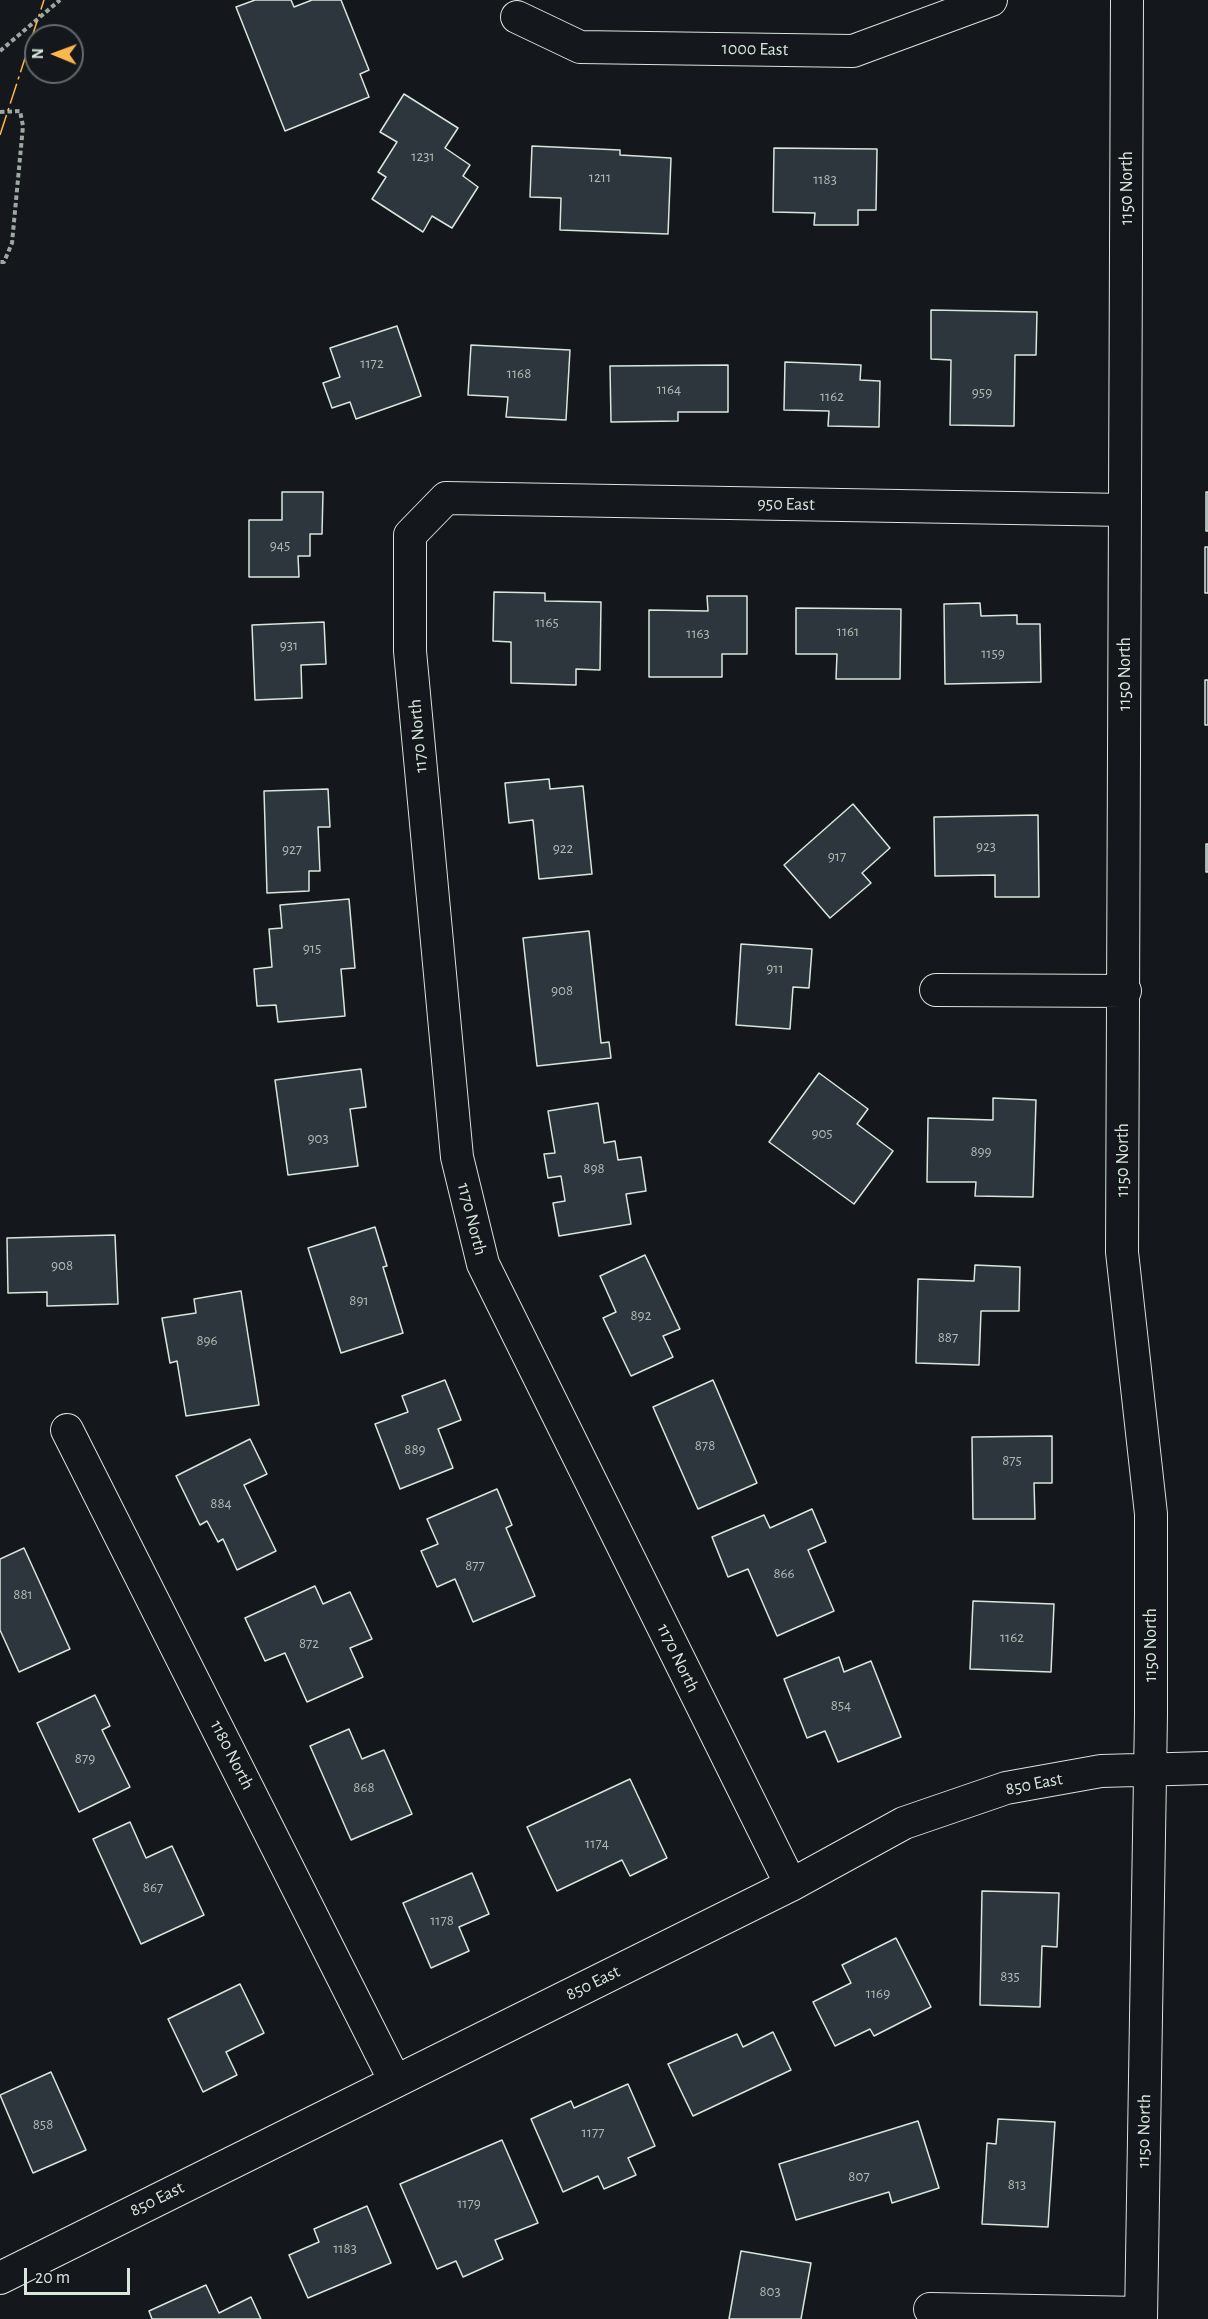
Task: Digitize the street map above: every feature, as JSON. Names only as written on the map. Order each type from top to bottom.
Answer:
[{"type":"street","name":"1000 East","points":[[517,17],[580,47],[853,51],[991,0]]},
{"type":"street","name":"1150 North","points":[[1127,0],[1125,990],[1122,1252],[1151,1514],[1150,1770],[1141,2316]]},
{"type":"street","name":"950 East","points":[[446,498],[1125,510]]},
{"type":"street","name":"1170 North","points":[[446,498],[410,535],[410,651],[457,1157],[480,1253],[483,1264],[791,1885]]},
{"type":"street","points":[[936,990],[1125,990]]},
{"type":"street","name":"1180 North","points":[[67,1430],[395,2081]]},
{"type":"street","name":"850 East","points":[[0,2277],[791,1885],[904,1823],[1006,1788],[1101,1771],[1208,1768]]},
{"type":"street","points":[[930,2309],[1141,2316]]},
{"type":"path","points":[[0,51],[60,0]]},
{"type":"path","points":[[0,112],[21,111],[23,126],[12,243],[4,262],[0,262]]},
{"type":"building","points":[[255,0],[291,0],[294,7],[312,0],[341,0],[369,70],[360,74],[369,97],[285,131],[236,7]]},
{"type":"building","points":[[404,94],[458,128],[445,148],[470,165],[463,176],[478,187],[452,228],[432,216],[423,232],[372,199],[386,177],[378,172],[397,142],[380,132]]},
{"type":"building","points":[[532,146],[620,150],[620,155],[671,158],[668,234],[560,230],[561,198],[530,197]]},
{"type":"building","points":[[774,148],[877,149],[876,210],[858,210],[858,225],[814,225],[815,213],[773,212]]},
{"type":"building","points":[[931,310],[1037,312],[1036,355],[1015,355],[1014,426],[950,425],[951,360],[931,359]]},
{"type":"building","points":[[397,326],[421,396],[356,419],[350,402],[332,408],[323,383],[340,377],[330,348]]},
{"type":"building","points":[[471,345],[570,350],[566,420],[506,417],[508,397],[468,395]]},
{"type":"building","points":[[785,362],[861,365],[860,380],[880,381],[879,427],[828,426],[829,411],[784,410]]},
{"type":"building","points":[[728,365],[728,412],[678,412],[678,421],[611,422],[610,366]]},
{"type":"building","points":[[282,492],[323,492],[322,534],[310,534],[310,556],[298,556],[299,577],[249,577],[249,520],[282,520]]},
{"type":"building","points":[[1206,492],[1208,492],[1208,531],[1206,531]]},
{"type":"building","points":[[1205,547],[1208,547],[1208,593],[1205,593]]},
{"type":"building","points":[[494,592],[545,593],[545,601],[601,602],[600,670],[576,669],[576,685],[511,683],[511,642],[493,641]]},
{"type":"building","points":[[707,596],[747,596],[747,654],[722,654],[722,677],[649,677],[649,610],[708,611]]},
{"type":"building","points":[[980,603],[981,616],[1017,615],[1017,624],[1040,624],[1041,682],[945,684],[944,604]]},
{"type":"building","points":[[796,608],[901,609],[900,679],[836,679],[837,654],[796,654]]},
{"type":"building","points":[[324,622],[326,664],[301,665],[302,698],[255,700],[252,625]]},
{"type":"building","points":[[1205,680],[1208,680],[1208,725],[1205,725]]},
{"type":"building","points":[[549,779],[550,789],[583,786],[592,874],[539,879],[533,820],[509,823],[505,783]]},
{"type":"building","points":[[328,789],[330,827],[318,827],[320,871],[309,871],[309,891],[267,893],[264,791]]},
{"type":"building","points":[[853,804],[890,848],[862,873],[871,883],[830,918],[784,865]]},
{"type":"building","points":[[1038,815],[1039,897],[995,897],[995,875],[935,876],[934,817]]},
{"type":"building","points":[[1206,844],[1208,844],[1208,872],[1206,872]]},
{"type":"building","points":[[349,899],[355,968],[341,969],[345,1016],[278,1022],[276,1005],[257,1006],[254,969],[272,967],[269,929],[282,928],[280,905]]},
{"type":"building","points":[[589,931],[601,1043],[609,1042],[611,1058],[537,1066],[523,938]]},
{"type":"building","points":[[741,944],[812,949],[809,988],[793,987],[790,1029],[736,1025]]},
{"type":"building","points":[[361,1069],[366,1107],[350,1109],[358,1166],[288,1175],[275,1080]]},
{"type":"building","points":[[819,1073],[868,1109],[857,1124],[893,1151],[854,1204],[769,1142]]},
{"type":"building","points":[[993,1098],[1036,1100],[1033,1197],[975,1196],[976,1182],[927,1182],[928,1118],[993,1120]]},
{"type":"building","points":[[598,1103],[604,1143],[615,1141],[618,1160],[641,1157],[646,1191],[626,1194],[631,1224],[559,1236],[553,1203],[565,1201],[561,1176],[548,1178],[544,1154],[555,1153],[548,1111]]},
{"type":"building","points":[[375,1227],[387,1266],[383,1267],[403,1333],[341,1353],[308,1248]]},
{"type":"building","points":[[115,1235],[118,1304],[47,1306],[47,1292],[8,1293],[7,1238]]},
{"type":"building","points":[[645,1255],[680,1329],[663,1336],[673,1357],[631,1376],[603,1318],[616,1312],[600,1276]]},
{"type":"building","points":[[975,1265],[1020,1267],[1019,1311],[981,1311],[979,1365],[916,1363],[918,1279],[974,1281]]},
{"type":"building","points":[[241,1291],[259,1405],[186,1416],[177,1361],[170,1363],[162,1318],[196,1313],[194,1299]]},
{"type":"building","points":[[445,1380],[461,1420],[438,1429],[453,1468],[400,1489],[375,1424],[408,1412],[402,1396]]},
{"type":"building","points":[[713,1380],[757,1483],[698,1509],[653,1407]]},
{"type":"building","points":[[1052,1436],[1052,1483],[1034,1483],[1035,1519],[973,1519],[972,1437]]},
{"type":"building","points":[[250,1439],[267,1474],[244,1485],[276,1551],[237,1570],[223,1539],[218,1542],[207,1521],[200,1525],[176,1476]]},
{"type":"building","points":[[497,1489],[512,1525],[506,1528],[535,1596],[473,1622],[455,1579],[437,1587],[421,1551],[438,1544],[427,1519]]},
{"type":"building","points":[[812,1509],[826,1542],[808,1550],[834,1611],[777,1636],[748,1569],[728,1577],[712,1537],[764,1515],[770,1528]]},
{"type":"building","points":[[24,1548],[70,1649],[19,1672],[0,1630],[0,1559]]},
{"type":"building","points":[[315,1586],[323,1604],[350,1592],[372,1639],[350,1648],[363,1677],[307,1702],[285,1653],[265,1661],[245,1618]]},
{"type":"building","points":[[973,1601],[1054,1604],[1051,1672],[970,1669]]},
{"type":"building","points":[[839,1657],[844,1672],[871,1661],[901,1737],[838,1762],[825,1731],[807,1738],[784,1679]]},
{"type":"building","points":[[95,1695],[110,1726],[102,1730],[130,1787],[79,1812],[37,1723]]},
{"type":"building","points":[[349,1729],[362,1759],[384,1750],[412,1814],[351,1840],[310,1746]]},
{"type":"building","points":[[630,1779],[667,1858],[630,1876],[622,1860],[557,1891],[527,1827]]},
{"type":"building","points":[[130,1822],[146,1858],[172,1846],[204,1915],[141,1944],[93,1839]]},
{"type":"building","points":[[472,1873],[489,1914],[459,1927],[469,1951],[431,1968],[403,1903]]},
{"type":"building","points":[[982,1891],[1059,1893],[1057,1947],[1042,1946],[1040,2007],[980,2005]]},
{"type":"building","points":[[896,1938],[931,2007],[874,2036],[870,2029],[835,2046],[813,2002],[851,1983],[842,1965]]},
{"type":"building","points":[[240,1984],[264,2033],[226,2052],[237,2075],[203,2092],[168,2019]]},
{"type":"building","points":[[773,2032],[791,2070],[693,2116],[668,2064],[737,2034],[743,2047]]},
{"type":"building","points":[[51,2072],[86,2150],[33,2173],[0,2095]]},
{"type":"building","points":[[628,2084],[655,2146],[628,2158],[636,2175],[604,2189],[598,2176],[563,2192],[531,2119],[571,2101],[574,2108]]},
{"type":"building","points":[[998,2119],[1055,2122],[1048,2227],[982,2224],[987,2143],[996,2144]]},
{"type":"building","points":[[918,2121],[939,2188],[892,2203],[889,2192],[796,2220],[779,2164]]},
{"type":"building","points":[[502,2140],[538,2223],[495,2240],[503,2259],[463,2277],[456,2261],[437,2269],[400,2184]]},
{"type":"building","points":[[367,2206],[391,2263],[308,2298],[289,2255],[319,2242],[314,2229]]},
{"type":"building","points":[[741,2251],[811,2263],[801,2319],[729,2319]]},
{"type":"building","points":[[206,2285],[219,2313],[251,2297],[261,2319],[152,2319],[149,2311]]},
{"type":"power","points":[[0,135],[44,0]]}]
